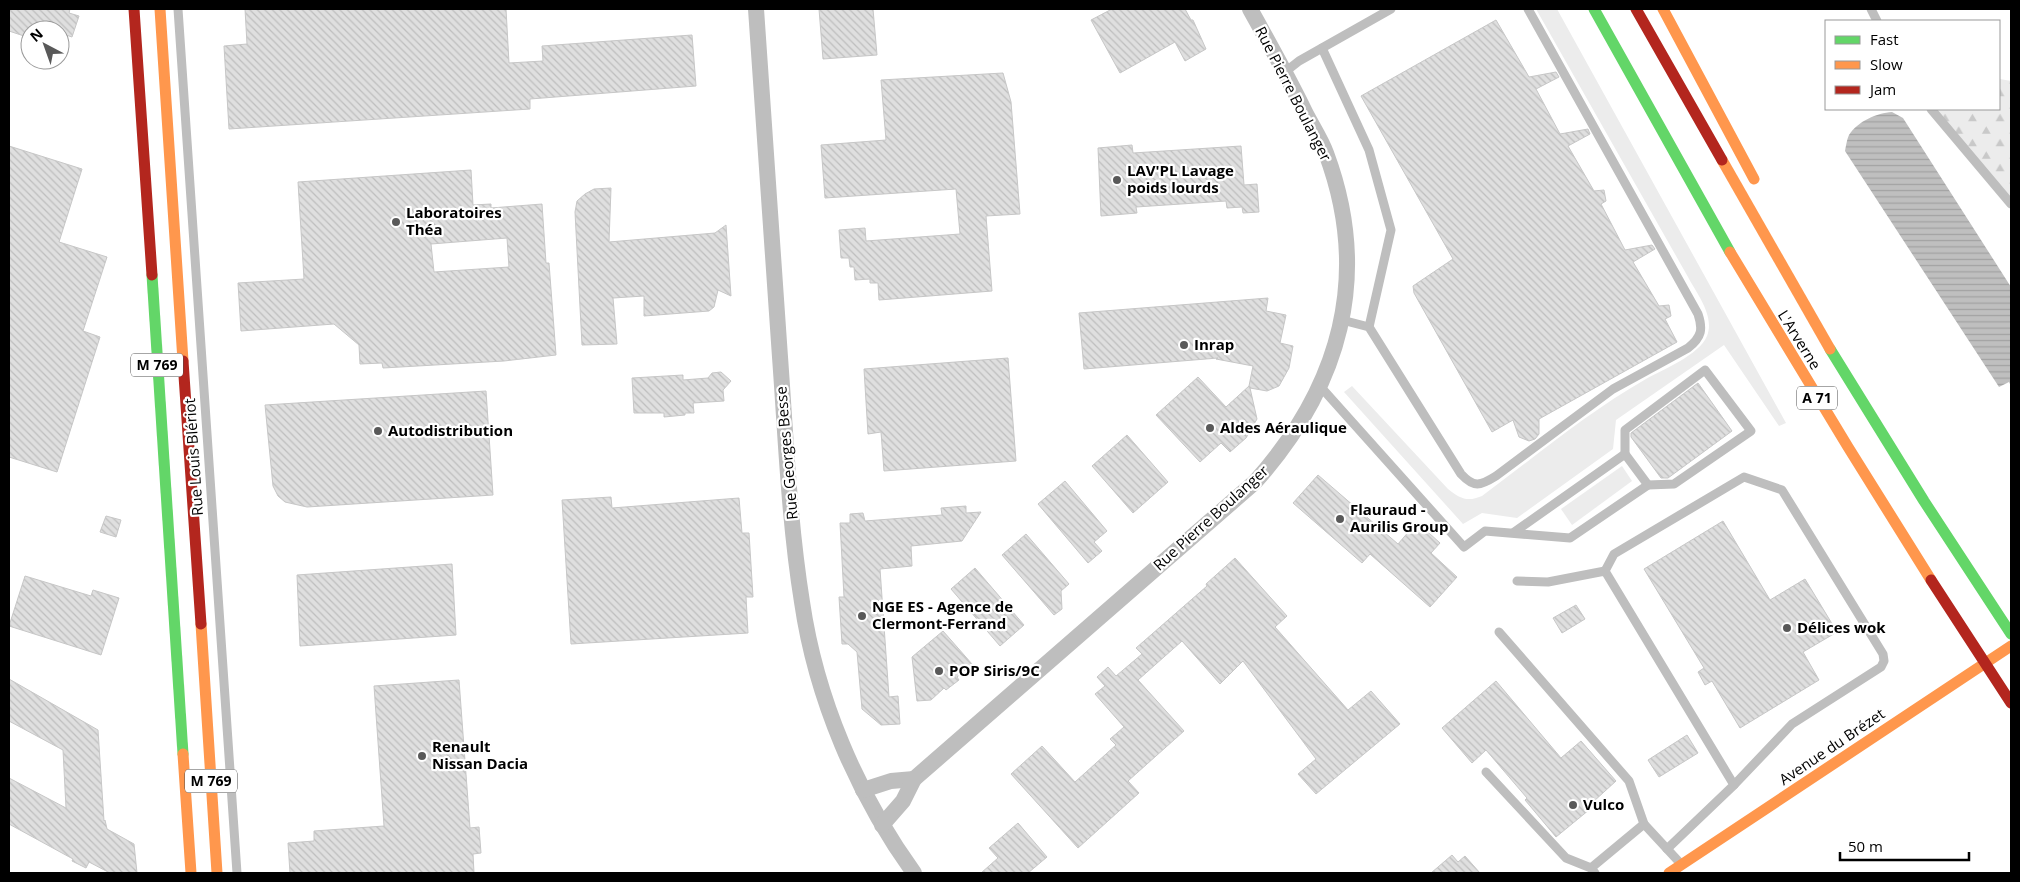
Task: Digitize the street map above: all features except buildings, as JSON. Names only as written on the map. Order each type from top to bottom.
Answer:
[{"type":"main road","name":"Rue Louis Blériot","points":[[134,9],[191,873]]},
{"type":"main road","name":"Rue Louis Blériot","points":[[160,9],[218,873]]},
{"type":"main road","name":"L'Arverne","points":[[1594,9],[1764,311],[1952,614],[2011,703]]},
{"type":"main road","name":"L'Arverne","points":[[1636,9],[1835,358],[1924,501],[2011,634]]},
{"type":"main road","points":[[1663,9],[1759,189]]},
{"type":"main road","points":[[1797,268],[1835,358]]},
{"type":"main road","name":"Avenue du Brézet","points":[[1669,873],[2011,646]]},
{"type":"street","name":"Rue Georges Besse","points":[[756,9],[789,484],[802,604],[821,684],[831,714],[863,790],[912,873]]},
{"type":"street","name":"Rue Pierre Boulanger","points":[[882,825],[903,800],[914,778],[1255,482],[1279,455],[1296,430],[1319,385],[1332,354],[1342,320],[1348,250],[1342,214],[1326,152],[1250,9]]},
{"type":"street","points":[[863,790],[891,781],[914,778]]},
{"type":"lane","name":"Rue Louis Blériot","points":[[178,9],[238,873]]},
{"type":"lane","points":[[1285,72],[1322,48],[1391,9]]},
{"type":"lane","points":[[1342,320],[1369,327],[1461,474],[1469,483],[1478,484],[1496,476],[1613,389],[1688,348],[1697,341],[1702,333],[1698,314],[1528,9]]},
{"type":"lane","points":[[1322,48],[1369,150],[1391,230],[1369,327]]},
{"type":"lane","points":[[1932,110],[2011,204]]},
{"type":"lane","points":[[1319,385],[1464,547],[1485,532],[1570,538],[1648,485],[1674,484],[1751,431],[1705,370],[1624,430],[1625,454],[1648,485]]},
{"type":"lane","points":[[1513,533],[1625,454]]},
{"type":"lane","points":[[1605,571],[1614,554],[1744,477],[1782,490],[1883,654],[1884,660],[1881,667],[1792,724],[1734,785],[1667,849]]},
{"type":"lane","points":[[1517,581],[1548,582],[1605,571]]},
{"type":"lane","points":[[1605,571],[1734,785]]},
{"type":"lane","points":[[1499,632],[1629,781],[1644,824],[1682,865]]},
{"type":"lane","points":[[1486,772],[1566,858],[1593,871],[1644,824]]},
{"type":"green space","points":[[1536,9],[1557,9],[1786,423],[1779,426],[1724,345],[1616,420],[1613,449],[1517,518],[1482,513],[1463,524],[1344,392],[1352,386],[1448,489],[1464,499],[1472,499],[1482,496],[1562,435],[1625,392],[1689,355],[1703,343],[1709,328],[1704,305]]},
{"type":"green space","points":[[2000,79],[2011,81],[2011,204],[1932,110],[2000,110]]},
{"type":"green space","points":[[1622,466],[1632,481],[1572,525],[1561,509]]},
{"type":"shaded area","points":[[1892,112],[1903,118],[2011,287],[2011,386],[2009,382],[1999,387],[1845,151],[1849,135],[1857,126],[1874,116]]},
{"type":"traffic: fast","points":[[1594,9],[1730,252]]},
{"type":"traffic: fast","points":[[152,275],[183,754]]},
{"type":"traffic: fast","points":[[1830,349],[1924,501],[2011,634]]},
{"type":"traffic: slow","points":[[160,9],[183,361]]},
{"type":"traffic: slow","points":[[1663,9],[1754,179]]},
{"type":"traffic: slow","points":[[1722,160],[1830,349]]},
{"type":"traffic: slow","points":[[1730,252],[1931,580]]},
{"type":"traffic: slow","points":[[201,624],[217,873]]},
{"type":"traffic: slow","points":[[1669,873],[2011,646]]},
{"type":"traffic: slow","points":[[183,754],[191,873]]},
{"type":"traffic: jam","points":[[134,9],[152,275]]},
{"type":"traffic: jam","points":[[1636,9],[1722,160]]},
{"type":"traffic: jam","points":[[183,361],[201,624]]},
{"type":"traffic: jam","points":[[1931,580],[2011,703]]},
{"type":"place","name":"LAV'PL Lavage poids lourds","points":[[1117,180]]},
{"type":"place","name":"Laboratoires Théa","points":[[396,222]]},
{"type":"place","name":"Inrap","points":[[1184,345]]},
{"type":"place","name":"Aldes Aéraulique","points":[[1210,428]]},
{"type":"place","name":"Autodistribution","points":[[378,431]]},
{"type":"place","name":"Flauraud - Aurilis Group","points":[[1340,519]]},
{"type":"place","name":"NGE ES - Agence de Clermont-Ferrand","points":[[862,616]]},
{"type":"place","name":"Délices wok","points":[[1787,628]]},
{"type":"place","name":"POP Siris/9C","points":[[939,671]]},
{"type":"place","name":"Renault Nissan Dacia","points":[[422,756]]},
{"type":"place","name":"Vulco","points":[[1573,805]]}]
